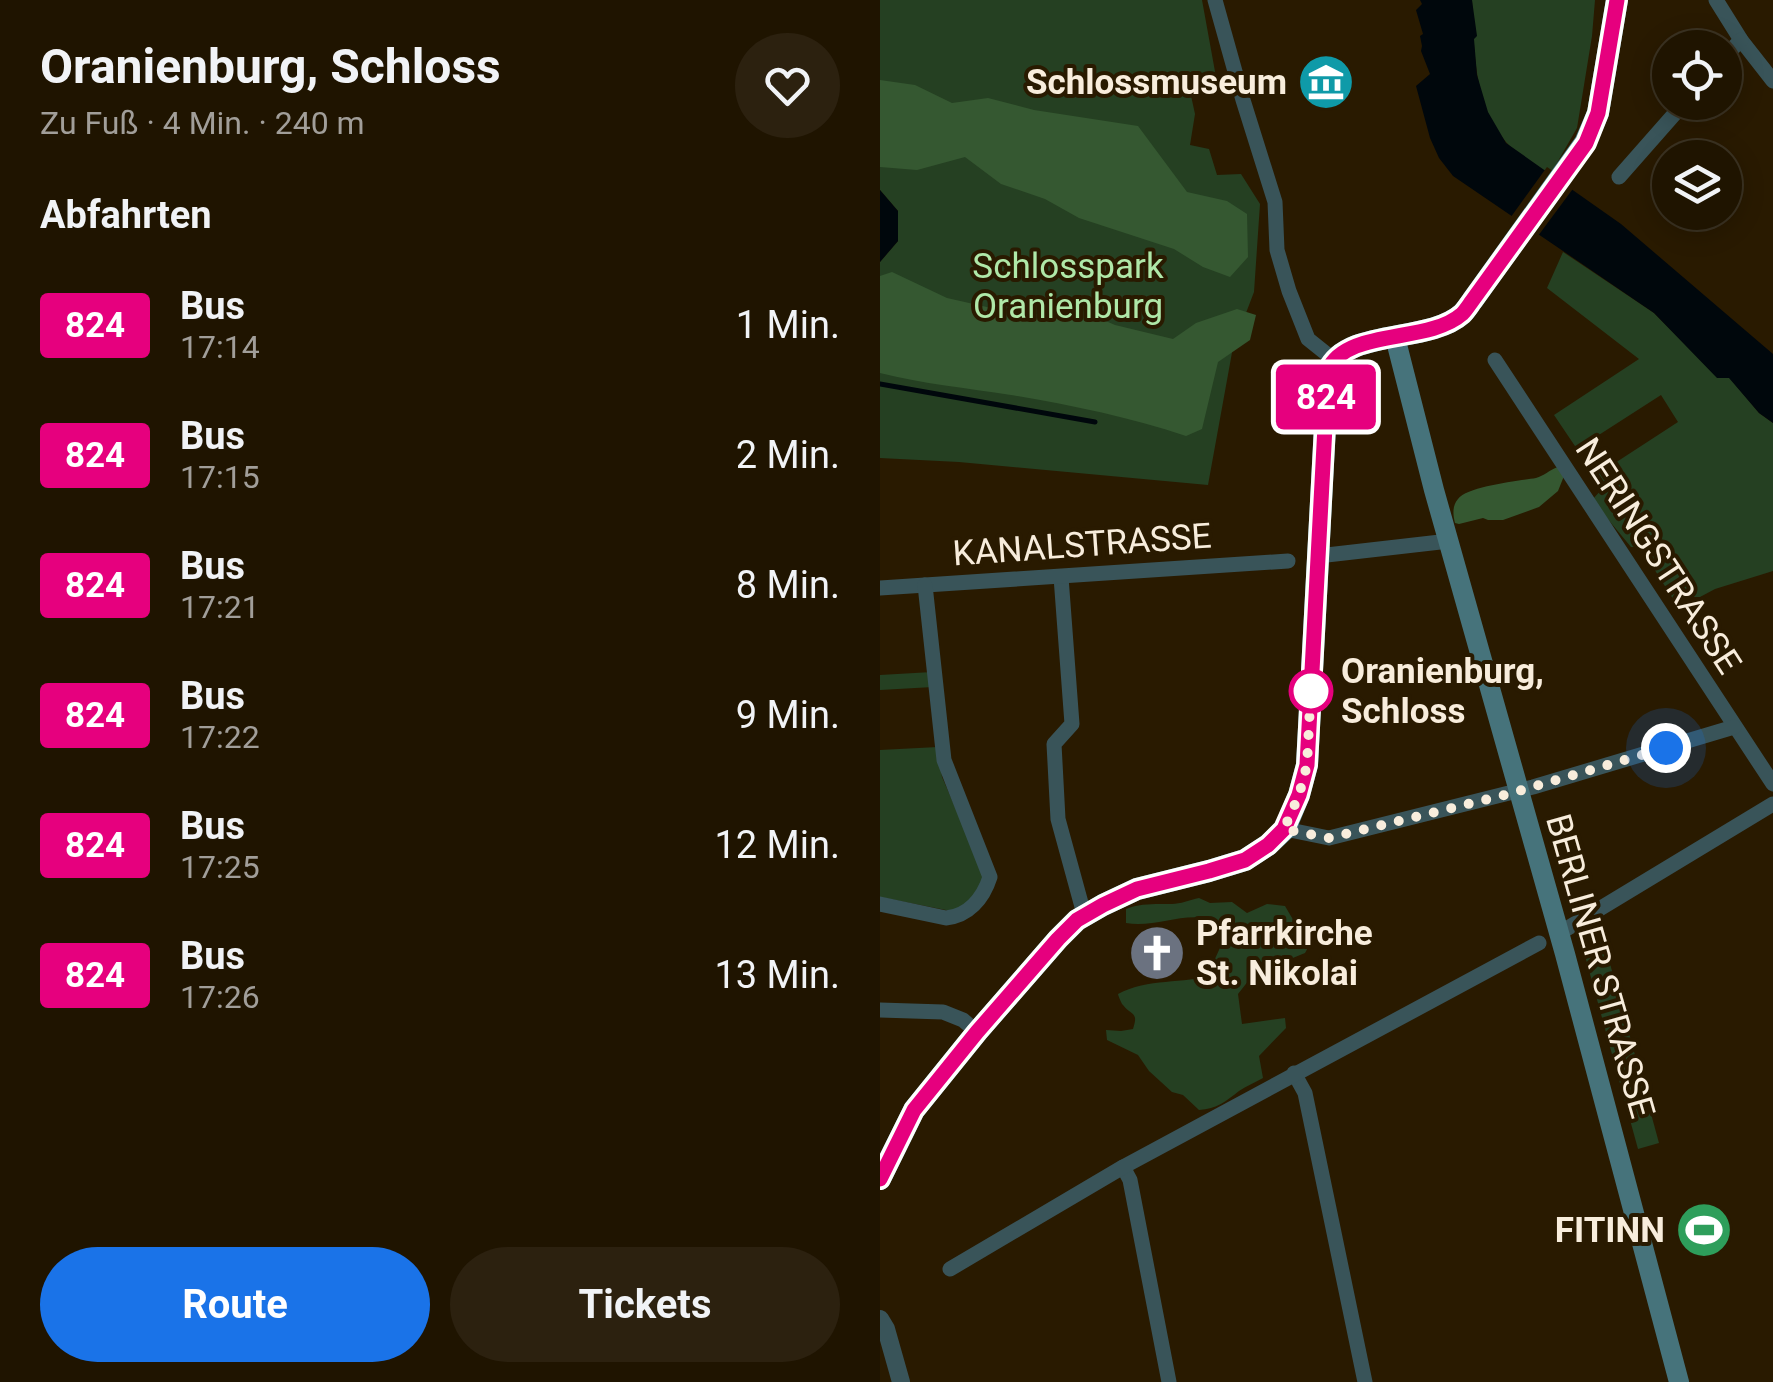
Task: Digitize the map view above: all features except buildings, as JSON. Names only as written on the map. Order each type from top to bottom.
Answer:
[{"type":"main road","points":[[880,1179],[914,1110],[977,1032],[1084,914],[1137,889],[1245,860],[1284,829],[1307,765],[1330,369],[1346,348],[1442,325],[1462,314],[1586,143],[1598,113],[1617,0]]},
{"type":"main road","name":"BERLINER STRASSE","points":[[1395,336],[1518,791],[1549,938],[1679,1382]]},
{"type":"street","points":[[1215,0],[1275,202],[1277,250],[1289,290],[1308,340],[1330,369]]},
{"type":"street","points":[[1716,0],[1735,30]]},
{"type":"street","points":[[1742,41],[1773,80]]},
{"type":"street","points":[[1619,177],[1669,120]]},
{"type":"street","name":"NERINGSTRASSE","points":[[1495,360],[1773,784]]},
{"type":"street","points":[[1318,556],[1449,540]]},
{"type":"street","name":"KANALSTRASSE","points":[[880,588],[1288,561]]},
{"type":"street","points":[[1061,577],[1072,724],[1054,744],[1058,819],[1084,914]]},
{"type":"street","points":[[880,904],[956,917],[968,912],[990,877],[944,760],[926,585]]},
{"type":"street","points":[[1284,829],[1329,838],[1518,791],[1734,727]]},
{"type":"street","points":[[950,1270],[1124,1168],[1549,938],[1773,804]]},
{"type":"street","points":[[880,1010],[943,1012],[963,1020],[977,1032]]},
{"type":"street","points":[[1294,1074],[1305,1093],[1365,1382]]},
{"type":"street","points":[[1124,1168],[1130,1180],[1170,1382]]},
{"type":"street","points":[[880,1319],[888,1335],[886,1350],[901,1382]]},
{"type":"green space","name":"Schlosspark Oranienburg","points":[[880,0],[1202,0],[1216,77],[1188,82],[1195,114],[1190,145],[1209,149],[1217,175],[1241,174],[1260,204],[1254,292],[1233,347],[1208,485],[880,458],[880,262],[898,241],[898,211],[880,190]]},
{"type":"green space","points":[[1472,0],[1595,0],[1577,128],[1550,175],[1511,147],[1487,111],[1477,75]]},
{"type":"green space","points":[[880,80],[915,85],[952,103],[988,98],[1034,110],[1138,126],[1187,192],[1227,201],[1247,214],[1248,257],[1230,277],[1203,267],[1174,249],[1079,218],[1045,199],[1001,184],[965,157],[917,170],[880,167]]},
{"type":"green space","points":[[1563,252],[1654,313],[1717,377],[1729,377],[1759,413],[1773,423],[1773,571],[1675,602],[1644,553],[1631,547],[1592,500],[1603,488],[1595,476],[1678,422],[1661,395],[1577,449],[1554,415],[1639,359],[1547,288]]},
{"type":"green space","points":[[892,272],[947,298],[1038,314],[1069,305],[1115,325],[1173,339],[1196,323],[1237,309],[1256,315],[1250,340],[1218,362],[1202,429],[1186,436],[1077,407],[880,373],[880,276]]},
{"type":"green space","points":[[1558,467],[1564,476],[1558,491],[1539,507],[1503,520],[1483,518],[1455,523],[1455,505],[1464,494],[1536,478]]},
{"type":"green space","points":[[932,672],[933,687],[880,690],[880,675]]},
{"type":"green space","points":[[938,747],[942,777],[985,876],[969,903],[951,911],[880,897],[880,750]]},
{"type":"green space","points":[[1199,898],[1210,903],[1232,902],[1247,913],[1267,904],[1285,906],[1311,942],[1305,953],[1278,964],[1267,977],[1249,980],[1238,994],[1242,1024],[1285,1018],[1286,1028],[1259,1056],[1263,1078],[1221,1104],[1199,1110],[1183,1095],[1172,1092],[1138,1055],[1107,1040],[1106,1030],[1133,1029],[1135,1023],[1135,1016],[1122,1005],[1118,994],[1141,986],[1214,975],[1213,964],[1221,940],[1208,931],[1205,918],[1126,923],[1126,909]]},
{"type":"green space","points":[[1603,938],[1659,1143],[1638,1149],[1584,952]]},
{"type":"shaded area","points":[[1420,0],[1472,0],[1477,75],[1488,112],[1506,143],[1621,224],[1773,354],[1773,423],[1759,413],[1729,378],[1717,378],[1654,313],[1453,176],[1430,138],[1416,86],[1430,74],[1421,51],[1423,34],[1416,10],[1422,4]]},
{"type":"shaded area","points":[[880,190],[898,211],[898,241],[880,262]]},
{"type":"pier","points":[[1547,167],[1575,186],[1535,240],[1508,221]]},
{"type":"waterway","points":[[880,384],[1095,422]]},
{"type":"bus line","name":"824","points":[[880,1179],[914,1110],[1077,920],[1137,889],[1245,860],[1284,829],[1307,765],[1328,370],[1333,359],[1346,348],[1442,325],[1462,314],[1586,143],[1598,113],[1617,0]]},
{"type":"place","name":"Schlossmuseum","points":[[1326,82]]},
{"type":"place","name":"Oranienburg, Schloss","points":[[1311,691]]},
{"type":"place","name":"Pfarrkirche St. Nikolai","points":[[1157,953]]},
{"type":"place","name":"FITINN","points":[[1704,1230]]},
{"type":"route","points":[[1311,691],[1311,686],[1307,765],[1284,829],[1329,838],[1505,795],[1666,748]]}]
